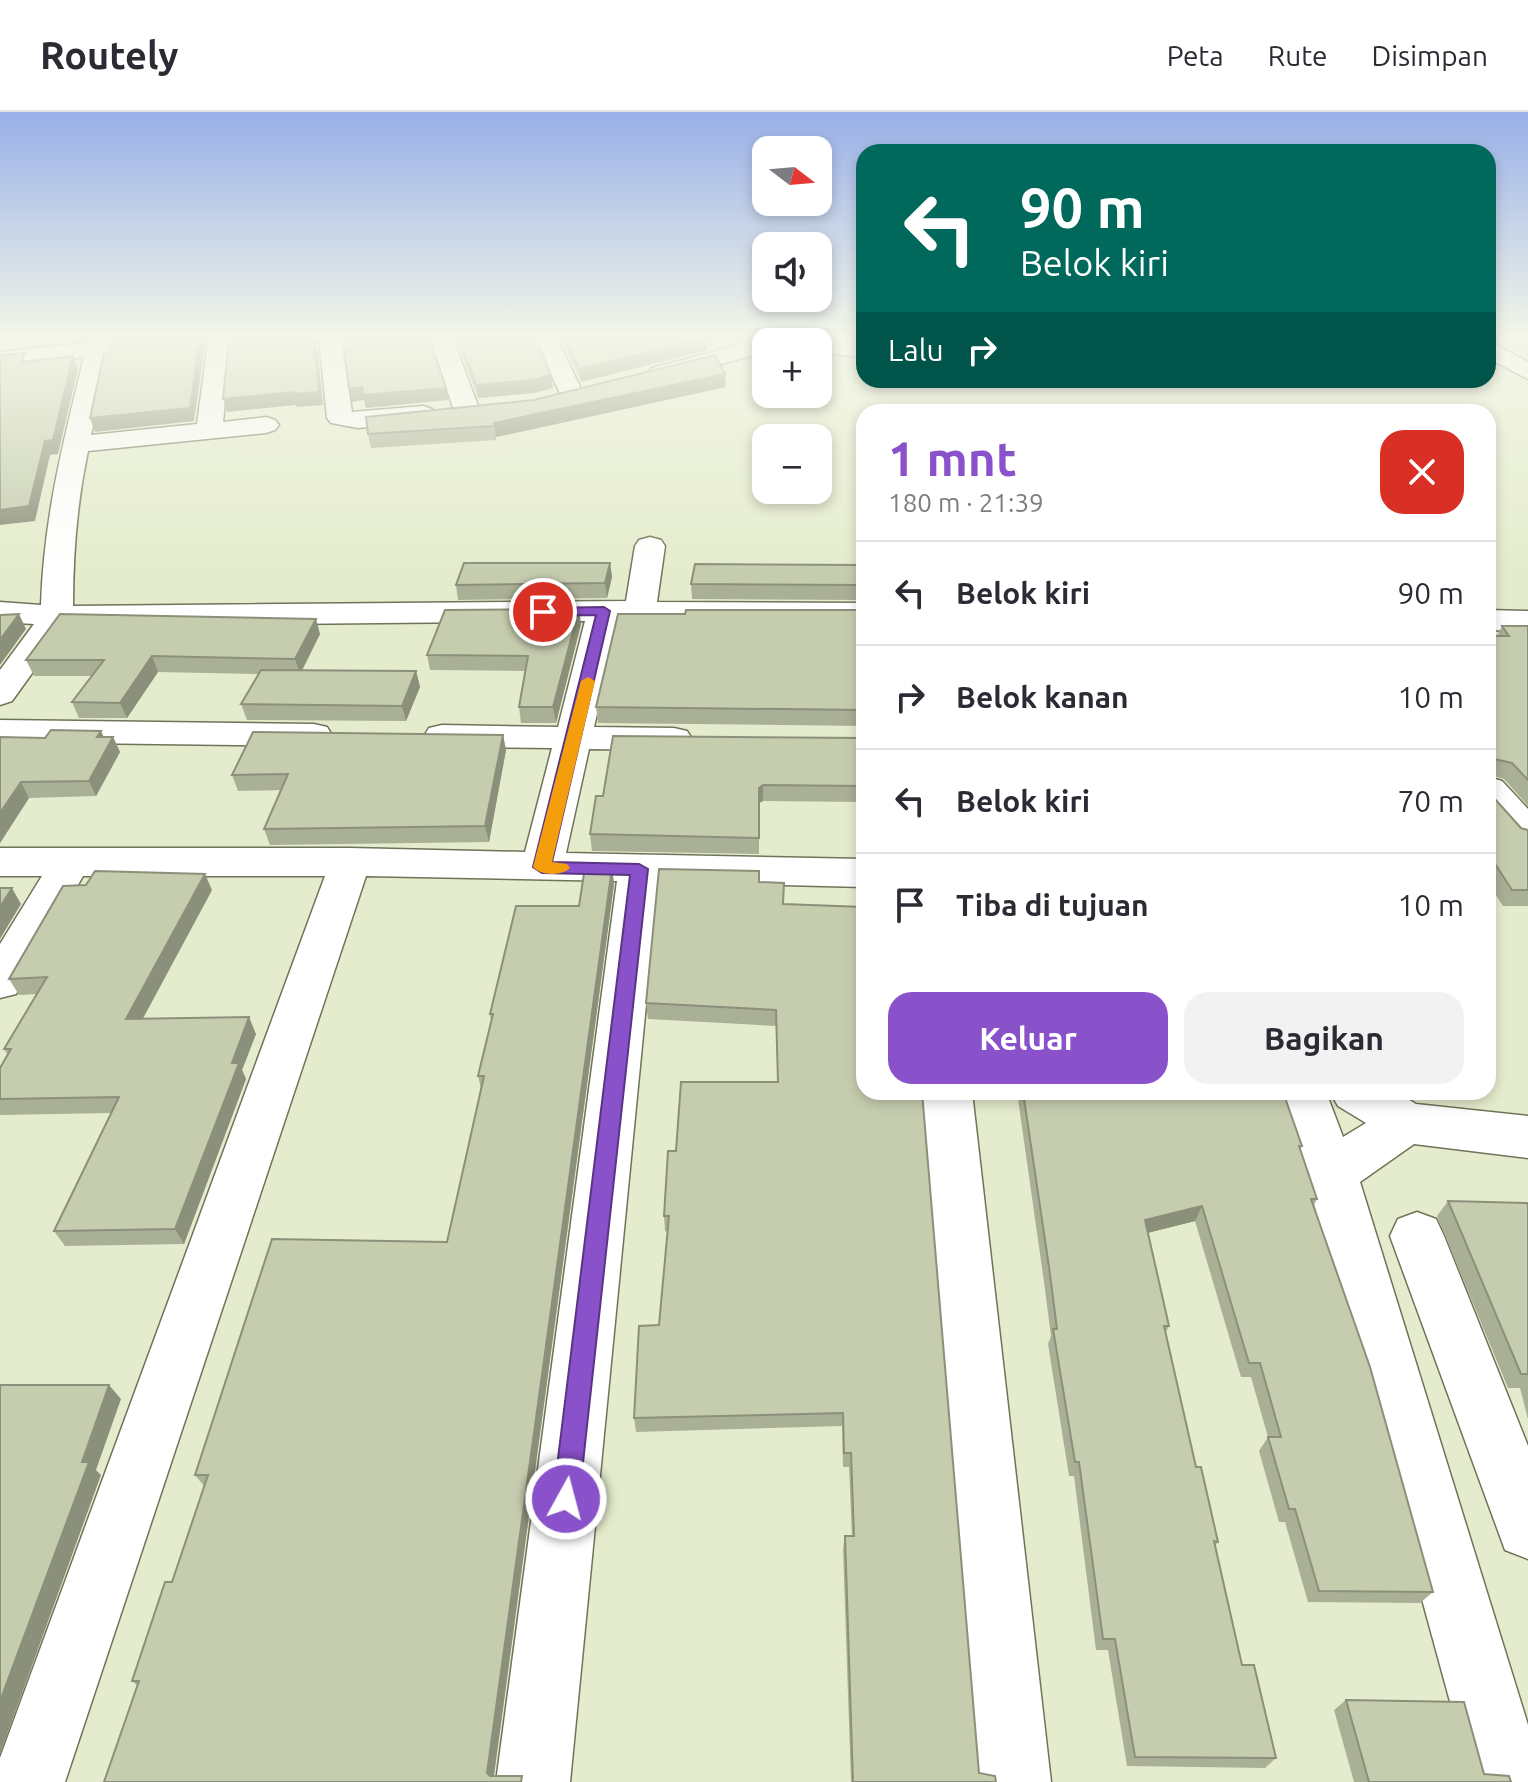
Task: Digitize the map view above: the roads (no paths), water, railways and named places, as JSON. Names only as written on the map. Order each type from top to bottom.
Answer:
[{"type":"street","points":[[0,694],[57,616],[58,550],[64,500],[83,415]]},
{"type":"street","points":[[209,431],[211,415]]},
{"type":"street","points":[[340,415],[340,418],[358,420],[419,415]]},
{"type":"street","points":[[77,444],[266,425]]},
{"type":"street","points":[[542,867],[575,738],[622,611],[650,546]]},
{"type":"street","points":[[0,612],[57,616],[622,611],[856,613]]},
{"type":"street","points":[[1496,620],[1528,621]]},
{"type":"street","points":[[0,731],[351,735]]},
{"type":"street","points":[[415,736],[712,739]]},
{"type":"street","points":[[1496,798],[1528,833]]},
{"type":"street","points":[[0,982],[71,861]]},
{"type":"street","points":[[0,862],[350,862],[856,873]]},
{"type":"street","points":[[28,1782],[350,862]]},
{"type":"street","points":[[533,1782],[639,869]]},
{"type":"street","points":[[948,1100],[1014,1782]]},
{"type":"street","points":[[1304,1100],[1332,1175],[1509,1782]]},
{"type":"street","points":[[1368,1100],[1407,1123],[1528,1137]]},
{"type":"street","points":[[1332,1175],[1362,1151],[1407,1123]]},
{"type":"street","points":[[1417,1236],[1528,1527]]}]
